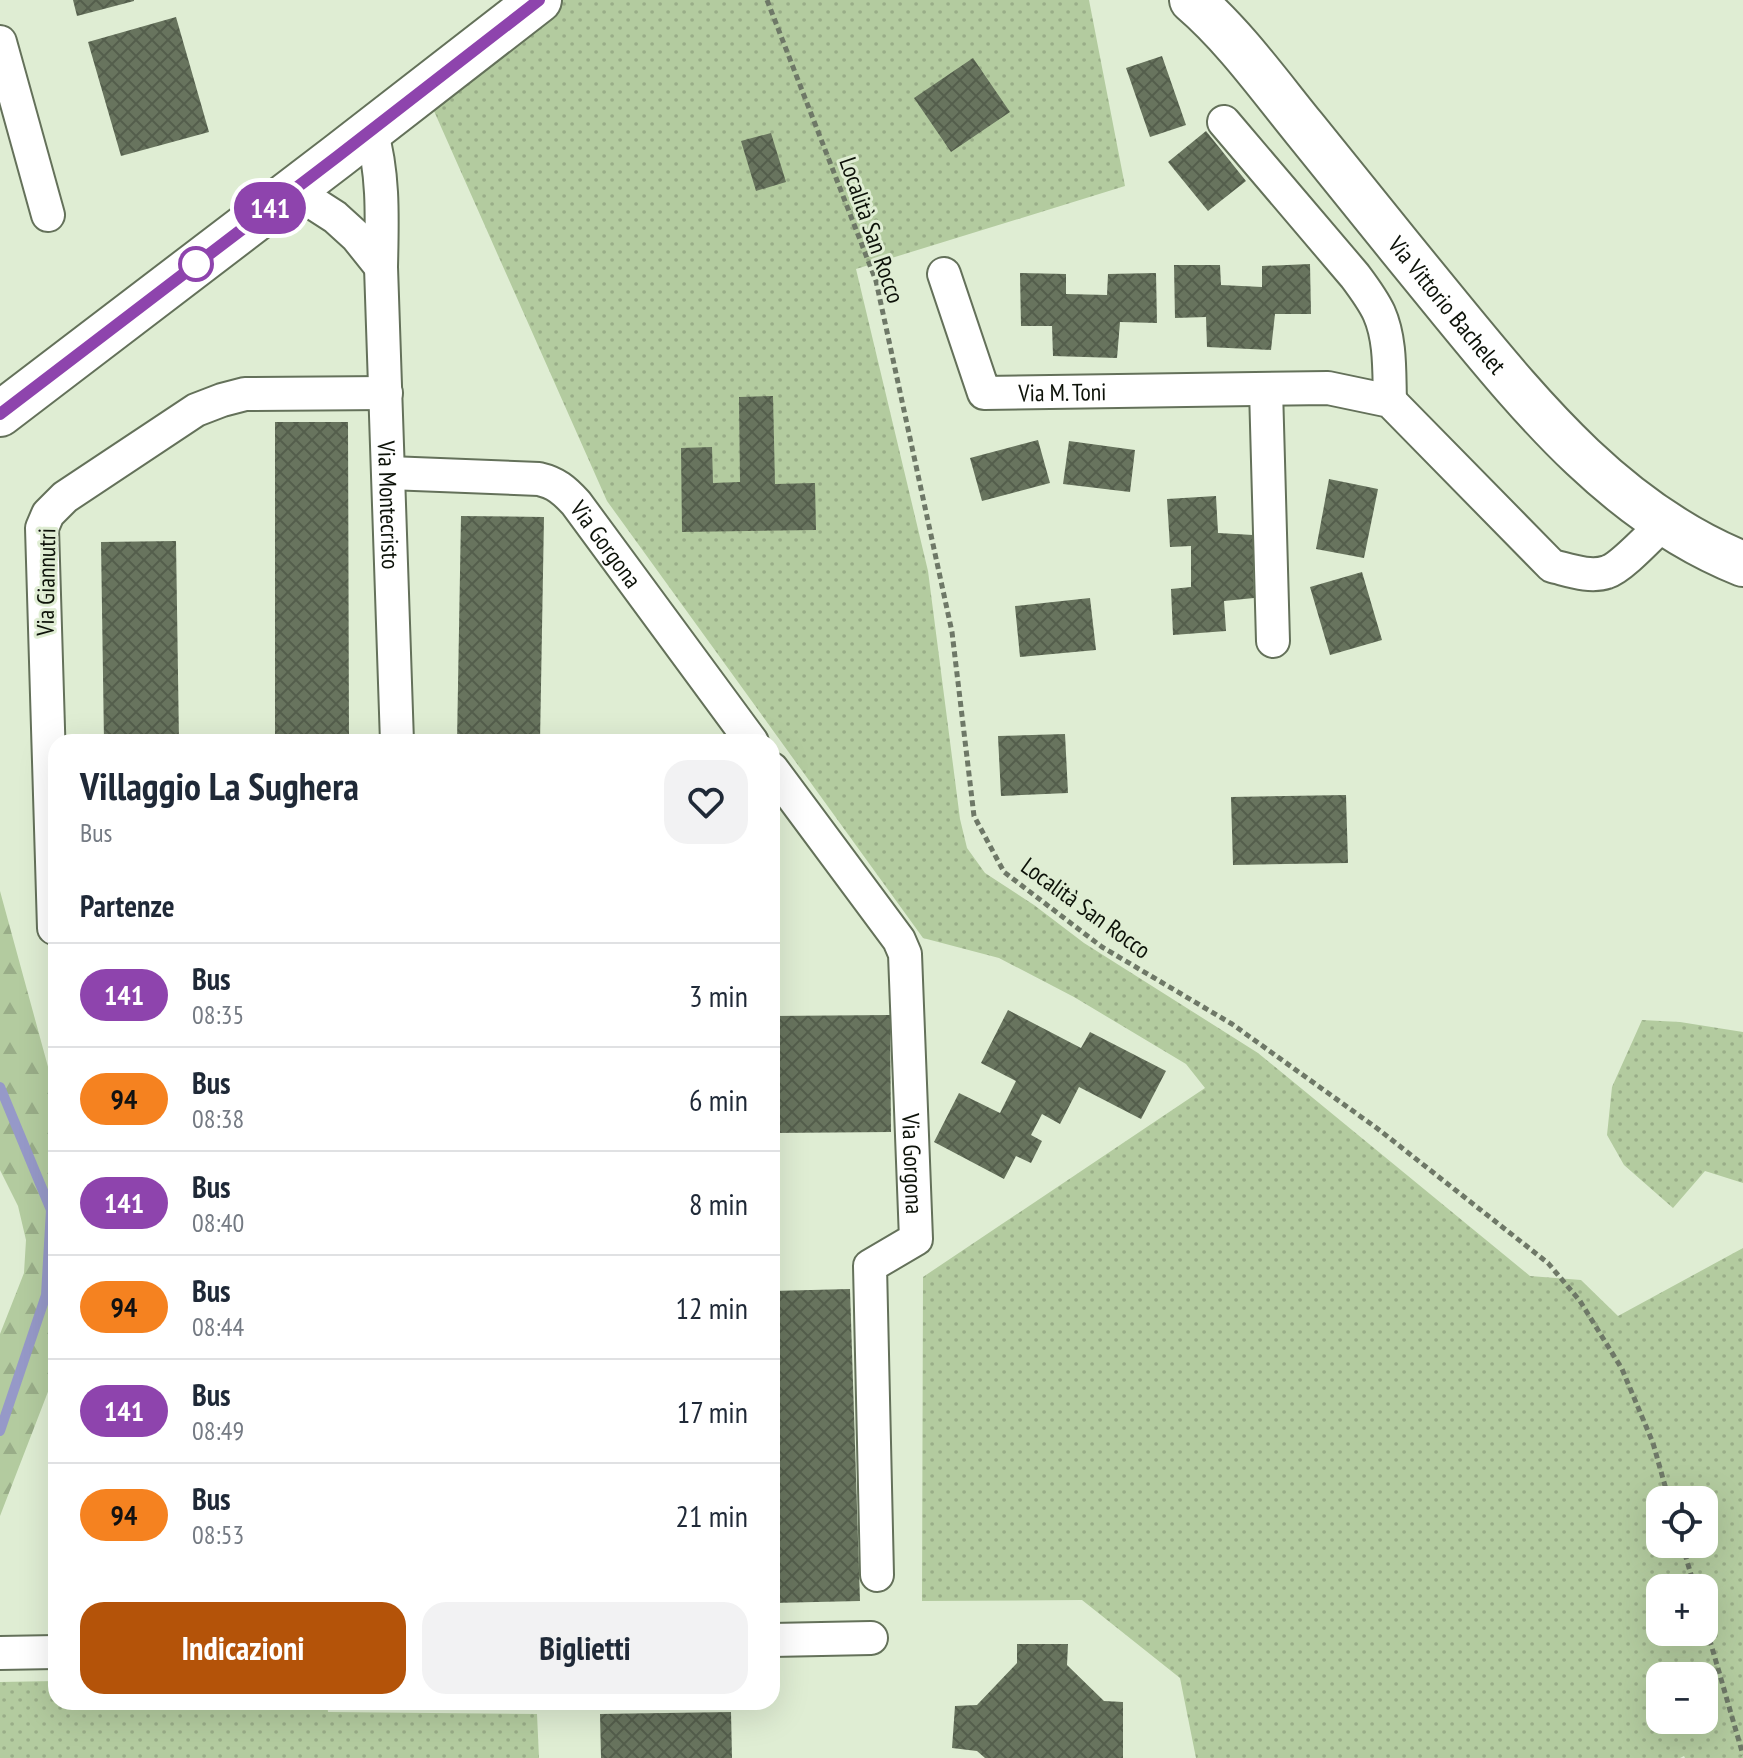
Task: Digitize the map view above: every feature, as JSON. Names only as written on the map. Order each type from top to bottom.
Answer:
[{"type":"street","points":[[0,414],[539,0]]},
{"type":"street","name":"Via Vittorio Bachelet","points":[[1192,0],[1251,62],[1518,390],[1595,471],[1664,523],[1743,564]]},
{"type":"street","points":[[0,42],[48,215]]},
{"type":"street","points":[[1224,122],[1370,296],[1381,316],[1388,356],[1390,401],[1552,566],[1581,573],[1608,572],[1636,551],[1664,523]]},
{"type":"street","name":"Via Montecristo","points":[[371,130],[377,151],[382,199],[381,267],[397,734]]},
{"type":"street","points":[[293,190],[335,217],[357,237],[381,267]]},
{"type":"street","name":"Via M. Toni","points":[[944,274],[984,393],[1328,388],[1390,401]]},
{"type":"street","points":[[1266,389],[1273,641]]},
{"type":"street","name":"Via Giannutri","points":[[48,734],[42,528],[48,514],[65,497],[196,410],[222,400],[245,394],[386,393]]},
{"type":"street","name":"Via Gorgona","points":[[389,473],[539,479],[564,489],[746,734]]},
{"type":"street","name":"Via Gorgona","points":[[780,780],[899,940],[905,954],[916,1239],[870,1266],[877,1575]]},
{"type":"street","points":[[780,1640],[871,1638]]},
{"type":"street","points":[[0,1653],[48,1652]]},
{"type":"path","name":"Località San Rocco","points":[[767,0],[876,281],[952,632],[974,816],[1004,872],[1102,947],[1232,1024],[1378,1129],[1548,1263],[1580,1301],[1622,1369],[1653,1443],[1665,1486]]},
{"type":"path","points":[[1712,1646],[1743,1755]]},
{"type":"green space","points":[[561,0],[1089,0],[1125,186],[856,269],[928,571],[960,819],[967,848],[985,873],[1084,943],[1258,1053],[1530,1276],[1581,1280],[1618,1316],[1743,1248],[1743,1758],[1196,1758],[1180,1678],[1082,1600],[922,1601],[923,1277],[1205,1088],[1186,1064],[1074,997],[999,958],[923,938],[780,740],[780,734],[775,734],[607,501],[430,102],[543,9]]},
{"type":"green space","points":[[0,891],[48,1067],[48,1392],[0,1516],[0,1334],[24,1273],[26,1240],[18,1206],[0,1170]]},
{"type":"green space","points":[[1642,1020],[1680,1022],[1743,1032],[1743,1183],[1705,1171],[1673,1208],[1624,1165],[1607,1135],[1612,1087]]},
{"type":"green space","points":[[48,1681],[48,1710],[537,1714],[539,1758],[0,1758],[0,1682]]},
{"type":"building","points":[[73,0],[134,0],[134,1],[77,16]]},
{"type":"building","points":[[176,17],[209,132],[121,156],[88,42]]},
{"type":"building","points":[[1162,56],[1186,125],[1150,137],[1126,68]]},
{"type":"building","points":[[973,58],[1010,112],[951,152],[914,98]]},
{"type":"building","points":[[1206,131],[1246,181],[1208,211],[1168,162]]},
{"type":"building","points":[[771,133],[786,182],[756,191],[741,141]]},
{"type":"building","points":[[1310,264],[1311,314],[1275,314],[1271,350],[1207,347],[1206,317],[1175,318],[1174,265],[1220,265],[1221,285],[1262,287],[1262,266]]},
{"type":"building","points":[[1020,273],[1066,274],[1066,294],[1107,295],[1108,274],[1156,273],[1157,323],[1120,322],[1117,358],[1053,356],[1052,326],[1021,326]]},
{"type":"building","points":[[773,396],[775,484],[815,483],[816,530],[682,532],[681,448],[712,447],[713,483],[740,482],[739,397]]},
{"type":"building","points":[[275,422],[348,422],[349,734],[275,734]]},
{"type":"building","points":[[1038,440],[1050,483],[982,501],[970,458]]},
{"type":"building","points":[[1069,441],[1135,450],[1130,492],[1063,484]]},
{"type":"building","points":[[1329,479],[1378,489],[1364,558],[1316,549]]},
{"type":"building","points":[[1216,496],[1218,533],[1253,535],[1254,598],[1224,601],[1226,631],[1173,635],[1171,589],[1191,587],[1191,546],[1170,547],[1167,499]]},
{"type":"building","points":[[461,516],[544,517],[540,734],[457,734]]},
{"type":"building","points":[[176,541],[179,734],[104,734],[101,542]]},
{"type":"building","points":[[1362,572],[1382,640],[1330,655],[1310,587]]},
{"type":"building","points":[[1090,598],[1096,650],[1020,657],[1015,606]]},
{"type":"building","points":[[1065,734],[1068,793],[1001,796],[998,736]]},
{"type":"building","points":[[1346,795],[1348,863],[1233,865],[1231,797]]},
{"type":"building","points":[[1008,1010],[1081,1048],[1090,1032],[1166,1071],[1141,1119],[1079,1087],[1060,1124],[1042,1114],[1031,1135],[1042,1141],[1031,1163],[1016,1156],[1004,1179],[934,1142],[959,1093],[1000,1113],[1016,1081],[981,1063]]},
{"type":"building","points":[[890,1015],[891,1132],[780,1133],[780,1016]]},
{"type":"building","points":[[850,1289],[860,1601],[780,1603],[780,1291]]},
{"type":"building","points":[[1017,1644],[1068,1644],[1067,1665],[1104,1701],[1123,1702],[1123,1758],[985,1758],[977,1751],[952,1748],[955,1706],[977,1705],[1017,1663]]},
{"type":"building","points":[[731,1712],[732,1758],[601,1758],[600,1714]]},
{"type":"waterway","points":[[0,1087],[48,1203]]},
{"type":"waterway","points":[[0,1431],[46,1295],[48,1261]]},
{"type":"bus line","name":"141","points":[[0,414],[539,0]]}]
